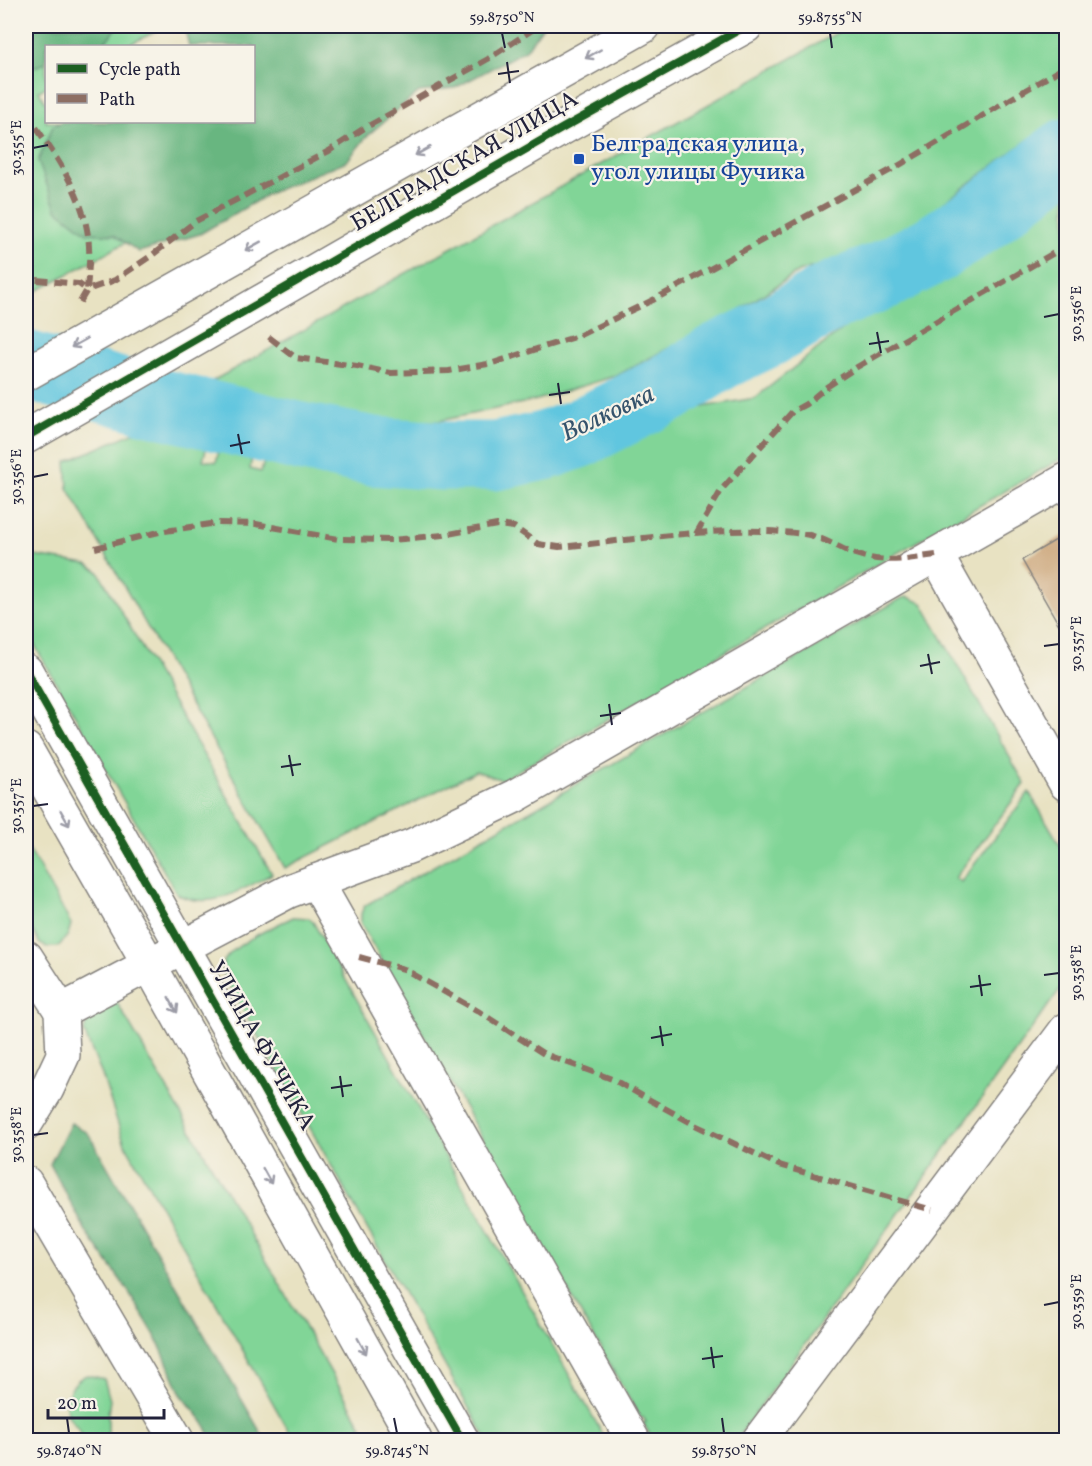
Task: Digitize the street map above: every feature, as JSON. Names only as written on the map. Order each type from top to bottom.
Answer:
[{"type":"street","name":"БЕЛГРАДСКАЯ УЛИЦА","points":[[26,374],[644,26]]},
{"type":"street","name":"БЕЛГРАДСКАЯ УЛИЦА","points":[[33,432],[746,26]]},
{"type":"street","points":[[61,1011],[288,891],[411,846],[515,796],[1066,480]]},
{"type":"street","points":[[936,555],[1066,784]]},
{"type":"street","name":"УЛИЦА ФУЧИКА","points":[[26,670],[462,1440]]},
{"type":"street","points":[[26,749],[149,964],[414,1440]]},
{"type":"street","points":[[316,881],[633,1440]]},
{"type":"street","points":[[30,974],[61,1011],[63,1055],[31,1098]]},
{"type":"street","points":[[759,1440],[1066,1030]]},
{"type":"street","points":[[26,1183],[177,1440]]},
{"type":"green space","points":[[26,26],[167,26],[128,45],[45,45],[45,88],[39,91],[45,102],[45,123],[58,123],[125,243],[26,297]]},
{"type":"green space","points":[[26,26],[119,26],[102,45],[45,45],[45,63],[26,70]]},
{"type":"green space","points":[[184,26],[543,26],[526,50],[455,88],[419,92],[368,135],[347,161],[270,193],[200,234],[139,252],[114,235],[87,233],[56,209],[38,161],[53,126],[59,123],[255,123],[255,45],[189,45]]},
{"type":"green space","points":[[849,26],[1066,26],[1066,122],[1029,139],[891,242],[798,272],[733,314],[618,375],[537,400],[439,421],[346,423],[198,389]]},
{"type":"green space","points":[[1066,188],[1066,456],[502,780],[476,771],[285,868],[68,488],[66,462],[153,424],[209,439],[203,460],[216,462],[222,440],[244,445],[244,448],[253,450],[250,469],[261,472],[266,453],[366,477],[401,482],[456,482],[501,476],[550,464],[594,447],[662,414],[755,398],[853,321],[984,250],[1047,207]]},
{"type":"green space","points":[[26,556],[87,564],[98,571],[272,874],[238,892],[214,900],[189,899],[177,894],[26,630]]},
{"type":"green space","points":[[908,597],[922,603],[1025,784],[955,878],[961,882],[1029,792],[1066,855],[1066,981],[736,1440],[653,1440],[643,1423],[646,1422],[643,1417],[640,1418],[361,924],[361,914],[364,906],[902,598]]},
{"type":"green space","points":[[26,844],[71,924],[68,935],[58,947],[47,947],[40,944],[26,919]]},
{"type":"green space","points":[[293,917],[309,918],[313,922],[606,1440],[487,1440],[225,978],[222,969],[230,953],[251,938]]},
{"type":"green space","points":[[112,994],[370,1440],[294,1440],[124,1142],[102,1075],[84,1032],[90,1009]]},
{"type":"green space","points":[[71,1123],[88,1133],[265,1440],[212,1440],[204,1423],[181,1394],[156,1337],[127,1289],[87,1233],[50,1164]]},
{"type":"green space","points":[[87,1375],[104,1379],[110,1400],[108,1440],[83,1440],[80,1431],[68,1415],[66,1403],[70,1391],[77,1381]]},
{"type":"building","points":[[1066,534],[1066,637],[1022,560]]},
{"type":"waterway","name":"Волковка","points":[[26,365],[151,401],[305,438],[373,451],[443,456],[495,456],[544,446],[580,433],[667,389],[720,356],[766,334],[832,296],[884,275],[933,250],[982,218],[1066,153]]},
{"type":"marked path","points":[[80,302],[87,290],[115,280],[196,221],[329,151],[363,129],[488,59],[538,26]]},
{"type":"marked path","points":[[269,337],[296,358],[391,373],[449,371],[493,363],[578,336],[655,299],[898,166],[1066,66]]},
{"type":"marked path","points":[[26,113],[57,159],[75,193],[87,228],[89,247],[87,290],[79,284],[26,279]]},
{"type":"marked path","points":[[696,534],[722,489],[793,411],[857,367],[1066,246]]},
{"type":"marked path","points":[[95,548],[159,532],[217,523],[256,524],[338,539],[393,540],[443,535],[497,525],[514,527],[538,544],[559,547],[682,534],[774,531],[811,535],[855,554],[876,559],[895,560],[936,555]]},
{"type":"marked path","points":[[359,957],[404,969],[478,1011],[544,1054],[612,1079],[695,1125],[779,1165],[932,1210]]},
{"type":"cycle path","points":[[26,437],[563,128],[746,26]]},
{"type":"cycle path","points":[[26,671],[462,1440]]},
{"type":"place","name":"Белградская улица, угол улицы Фучика","points":[[579,159]]}]
